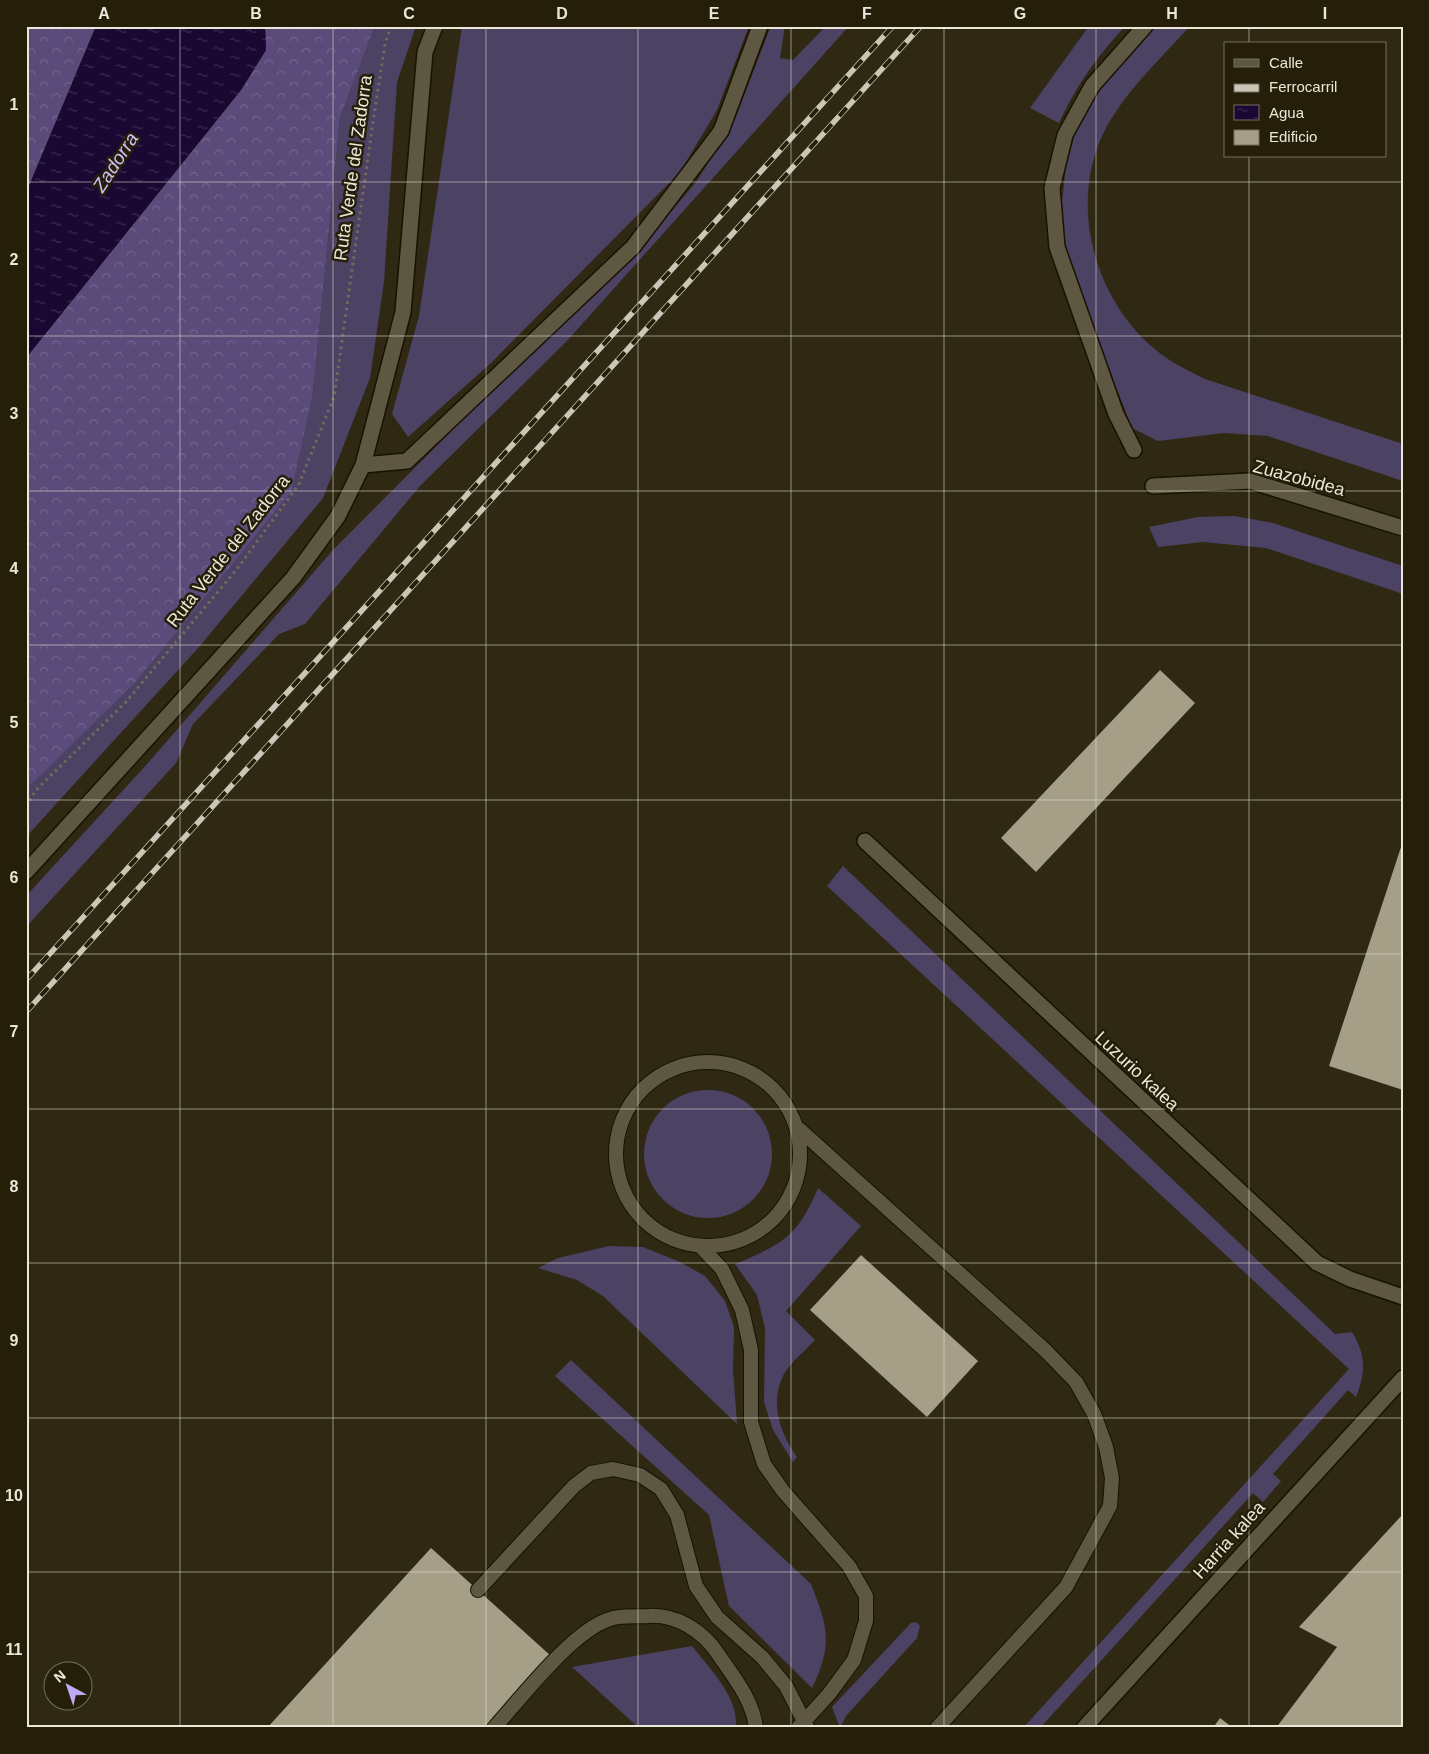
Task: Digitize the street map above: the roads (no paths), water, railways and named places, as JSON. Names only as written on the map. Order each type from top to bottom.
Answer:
[{"type":"street","points":[[26,872],[293,578],[338,516],[363,465],[403,312],[425,52],[435,26]]},
{"type":"street","points":[[363,465],[407,461],[633,247],[721,131],[760,26]]},
{"type":"street","points":[[1134,450],[1116,414],[1057,247],[1052,188],[1065,135],[1092,86],[1145,26]]},
{"type":"street","name":"Zuazobidea","points":[[1153,486],[1250,481],[1403,528]]},
{"type":"street","name":"Luzurio kalea","points":[[864,841],[1317,1263],[1350,1279],[1403,1297]]},
{"type":"street","name":"Harria kalea","points":[[1084,1728],[1403,1378]]},
{"type":"lane","points":[[799,1129],[800,1174],[780,1214],[744,1240],[701,1247],[669,1239],[642,1220],[621,1188],[615,1150],[624,1112],[648,1082],[682,1064],[721,1061],[757,1074],[783,1098],[799,1129],[1058,1364],[1081,1390],[1094,1414],[1106,1447],[1112,1478],[1110,1506],[1066,1587],[937,1728]]},
{"type":"lane","points":[[478,1590],[574,1486],[591,1473],[613,1469],[640,1475],[661,1489],[677,1515],[696,1586],[717,1617],[762,1657],[786,1686],[804,1725],[854,1660],[866,1621],[866,1596],[848,1566],[783,1491],[764,1464],[751,1422],[751,1350],[742,1310],[722,1270],[701,1247]]},
{"type":"lane","points":[[494,1728],[562,1652],[580,1636],[610,1619],[660,1615],[692,1627],[713,1647],[742,1689],[756,1728]]},
{"type":"water","name":"Zadorra","points":[[96,26],[265,26],[266,50],[241,90],[26,358],[26,193]]},
{"type":"railway","points":[[26,980],[893,26]]},
{"type":"railway","points":[[26,1012],[921,26]]}]
